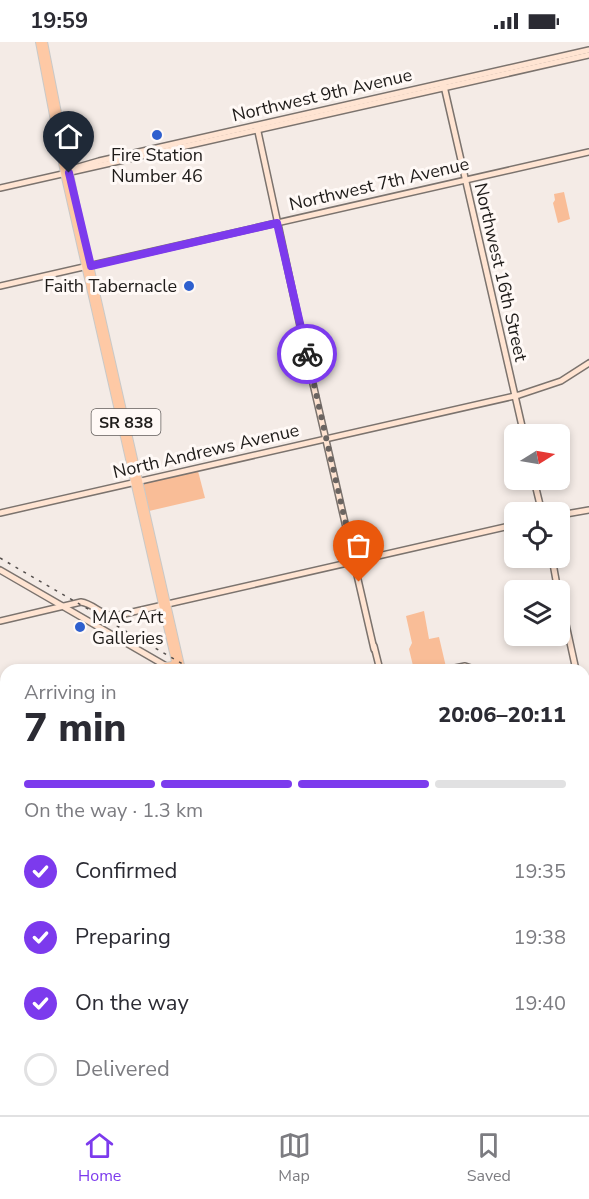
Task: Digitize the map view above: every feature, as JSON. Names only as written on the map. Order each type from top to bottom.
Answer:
[{"type":"main road","name":"SR 838","points":[[39,42],[48,92],[125,420],[146,536],[152,545]]},
{"type":"main road","name":"SR 838","points":[[44,42],[67,172]]},
{"type":"main road","name":"Northwest 9th Avenue","points":[[0,188],[589,50]]},
{"type":"main road","name":"Northwest 9th Avenue","points":[[444,85],[589,55]]},
{"type":"main road","name":"Northwest 16th Street","points":[[444,85],[521,424]]},
{"type":"main road","points":[[48,92],[54,98]]},
{"type":"main road","points":[[257,128],[378,664]]},
{"type":"main road","name":"Northwest 7th Avenue","points":[[0,286],[589,152]]},
{"type":"main road","name":"SR 838","points":[[88,266],[118,414],[137,482],[179,664]]},
{"type":"main road","points":[[99,329],[106,334]]},
{"type":"main road","name":"North Andrews Avenue","points":[[0,513],[515,396],[561,381],[589,363]]},
{"type":"main road","points":[[118,414],[125,420]]},
{"type":"main road","points":[[570,511],[589,508]]},
{"type":"main road","points":[[0,621],[84,602],[107,615],[115,616],[504,527]]},
{"type":"main road","points":[[0,570],[163,664]]},
{"type":"main road","points":[[45,610],[49,606],[48,598]]},
{"type":"main road","name":"SR 838","points":[[165,605],[173,650],[179,664]]},
{"type":"main road","points":[[570,643],[575,664]]},
{"type":"shaded area","points":[[564,192],[570,219],[558,223],[553,203],[554,194]]},
{"type":"shaded area","points":[[198,471],[205,498],[149,511],[143,484]]},
{"type":"shaded area","points":[[424,611],[429,639],[439,637],[445,664],[413,664],[409,649],[412,643],[406,616]]},
{"type":"railway","points":[[0,558],[183,664]]},
{"type":"way so far","points":[[307,354],[359,582]]},
{"type":"place","name":"Fire Station Number 46","points":[[157,135]]},
{"type":"place","name":"Faith Tabernacle","points":[[189,286]]},
{"type":"place","name":"MAC Art Galleries","points":[[80,627]]},
{"type":"route","points":[[69,173],[91,266],[277,223],[307,354]]}]
